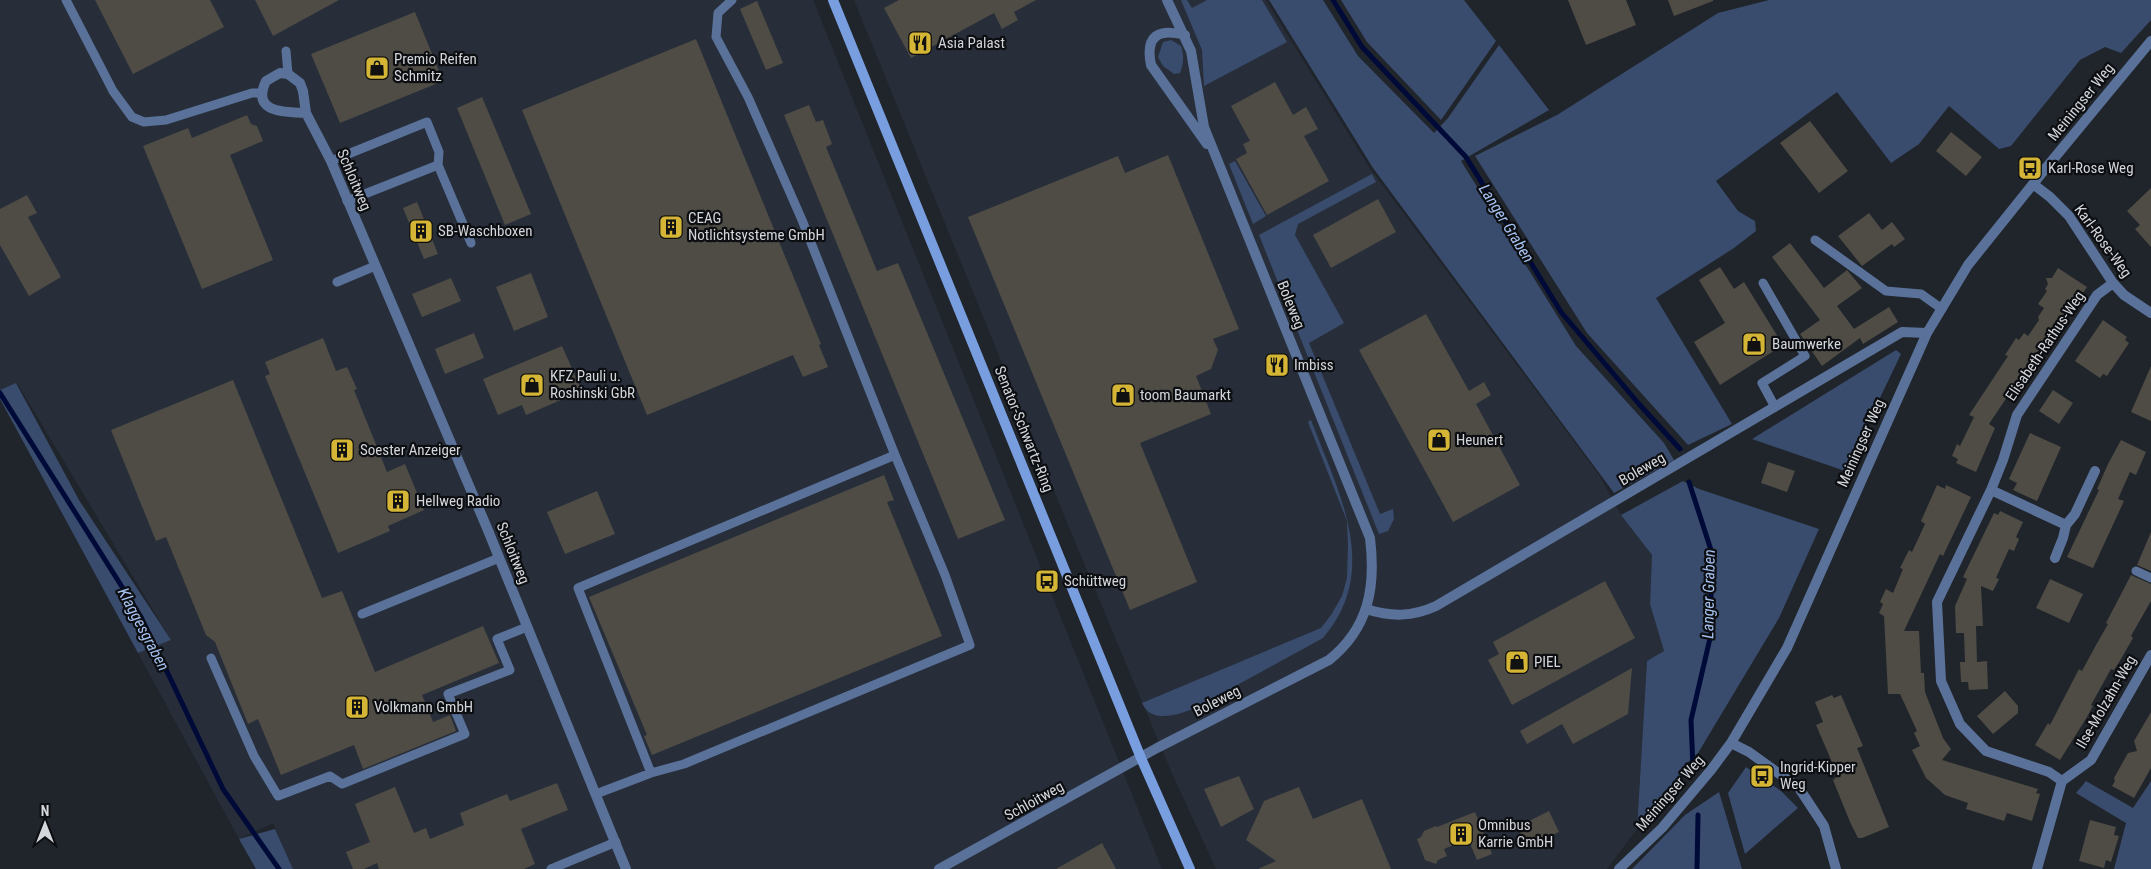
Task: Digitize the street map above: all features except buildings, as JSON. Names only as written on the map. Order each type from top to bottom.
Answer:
[{"type":"main road","name":"Senator-Schwartz-Ring","points":[[832,0],[1142,758],[1190,869]]},
{"type":"street","name":"Boleweg","points":[[1142,758],[1329,660],[1350,641],[1360,624],[1366,609],[1374,567],[1370,538],[1204,127],[1192,51],[1167,0]]},
{"type":"street","name":"Boleweg","points":[[1185,35],[1171,32],[1161,33],[1152,39],[1148,51],[1151,65],[1215,155]]},
{"type":"street","name":"Meiningser Weg","points":[[1619,869],[1662,828],[1731,743],[1787,648],[1927,334],[1968,265],[2151,41]]},
{"type":"street","points":[[288,74],[280,73],[266,81],[262,93],[264,103],[278,112],[306,113]]},
{"type":"street","name":"Schloitweg","points":[[288,74],[295,78],[303,90],[306,113],[331,161],[528,627],[626,869]]},
{"type":"street","name":"Karl-Rose-Weg","points":[[2033,184],[2050,196],[2069,216],[2113,282],[2124,295],[2151,313]]},
{"type":"street","name":"Elisabeth-Rathus-Weg","points":[[2062,781],[2049,772],[1986,751],[1960,724],[1941,681],[1937,602],[2003,460],[2017,414],[2097,295],[2113,282]]},
{"type":"street","name":"Boleweg","points":[[1366,609],[1400,615],[1419,614],[1436,606],[1902,332],[1927,334]]},
{"type":"street","points":[[2055,558],[2064,538],[2066,526],[2075,514],[2095,471]]},
{"type":"street","points":[[1990,490],[2066,526]]},
{"type":"street","name":"Ilse-Molzahn-Weg","points":[[2062,781],[2091,760],[2151,655]]},
{"type":"street","points":[[1731,743],[1749,752],[1799,788],[1824,826],[1836,869]]},
{"type":"street","name":"Schloitweg","points":[[940,869],[1142,758]]},
{"type":"street","points":[[2037,869],[2062,781]]},
{"type":"lane","points":[[66,0],[113,90],[132,117],[144,122],[166,120],[252,93],[262,93]]},
{"type":"lane","points":[[596,794],[651,773],[684,764],[970,645],[945,575],[895,455],[802,220],[748,97],[716,37],[718,13],[732,0]]},
{"type":"lane","points":[[286,51],[288,74]]},
{"type":"lane","points":[[331,161],[427,122],[439,152],[438,165],[471,243]]},
{"type":"lane","points":[[347,202],[438,165]]},
{"type":"lane","points":[[1815,240],[1886,291],[1921,294],[1942,309]]},
{"type":"lane","points":[[337,282],[375,266]]},
{"type":"lane","points":[[1763,283],[1805,356],[1762,383],[1775,407]]},
{"type":"lane","points":[[651,773],[578,588],[895,455]]},
{"type":"lane","points":[[362,614],[499,558]]},
{"type":"lane","points":[[2136,571],[2151,578]]},
{"type":"lane","points":[[212,658],[254,756],[278,796],[330,776],[342,784],[465,734],[448,694],[510,670],[497,639],[528,627]]},
{"type":"lane","points":[[551,869],[616,842]]},
{"type":"shaded area","points":[[0,0],[813,0],[1162,869],[293,869],[273,823],[239,839],[138,653],[171,640],[17,383],[0,390]]},
{"type":"shaded area","points":[[854,0],[1266,0],[1369,167],[1599,475],[1621,515],[1652,555],[1650,604],[1664,651],[1647,661],[1637,829],[1607,869],[1216,869],[1171,771],[1068,525]]},
{"type":"shaded area","points":[[1181,0],[1187,0],[1192,8],[1207,0],[1262,0],[1287,42],[1204,86],[1202,50]]},
{"type":"shaded area","points":[[1269,0],[1323,0],[1358,56],[1434,133],[1448,118],[1499,45],[1549,110],[1461,161],[1576,346],[1664,443],[1674,460],[1614,493],[1373,168]]},
{"type":"shaded area","points":[[1341,0],[1464,0],[1496,41],[1441,120],[1367,42]]},
{"type":"shaded area","points":[[1769,0],[2151,0],[2151,20],[2121,53],[2105,47],[2080,60],[2011,146],[1999,149],[1949,106],[1919,144],[1891,163],[1837,92],[1716,181],[1738,211],[1755,221],[1756,231],[1734,248],[1656,298],[1732,424],[1688,445],[1587,333],[1475,156],[1557,115],[1718,13]]},
{"type":"shaded area","points":[[1171,40],[1181,46],[1183,53],[1180,73],[1174,74],[1163,66],[1158,57],[1163,42]]},
{"type":"shaded area","points":[[1235,161],[1266,216],[1253,224],[1229,164]]},
{"type":"shaded area","points":[[1372,174],[1376,182],[1298,224],[1295,235],[1344,323],[1309,343],[1380,514],[1393,509],[1394,519],[1388,531],[1379,534],[1259,235]]},
{"type":"shaded area","points":[[1896,350],[1901,354],[1845,471],[1752,439]]},
{"type":"shaded area","points":[[16,383],[79,500],[171,640],[138,653],[0,399],[0,390]]},
{"type":"shaded area","points":[[1311,420],[1333,475],[1347,521],[1308,422]]},
{"type":"shaded area","points":[[1683,481],[1699,489],[1819,529],[1779,618],[1698,753],[1686,764],[1674,789],[1637,829],[1647,661],[1664,651],[1650,604],[1652,555],[1621,515]]},
{"type":"shaded area","points":[[1347,521],[1352,558],[1350,585],[1341,612],[1323,638],[1195,708],[1166,716],[1158,716],[1146,710],[1142,703],[1321,628],[1342,596],[1347,578]]},
{"type":"shaded area","points":[[1746,767],[1781,791],[1798,808],[1745,854],[1728,793]]},
{"type":"shaded area","points":[[2086,781],[2133,808],[2151,781],[2151,869],[2114,869],[2126,823],[2076,793]]},
{"type":"shaded area","points":[[1719,792],[1742,869],[1632,869],[1685,815]]},
{"type":"shaded area","points":[[275,829],[293,869],[256,869],[239,839]]},
{"type":"waterway","name":"Langer Graben","points":[[1333,0],[1362,47],[1466,157],[1561,312],[1680,449]]},
{"type":"waterway","name":"Klaggesgraben","points":[[0,393],[141,617],[223,789],[279,869]]},
{"type":"waterway","name":"Langer Graben","points":[[1689,482],[1711,550],[1711,634],[1691,720],[1693,768]]},
{"type":"waterway","name":"Langer Graben","points":[[1697,869],[1698,815]]},
{"type":"place","name":"Asia Palast","points":[[920,43]]},
{"type":"place","name":"Premio Reifen Schmitz","points":[[377,68]]},
{"type":"place","name":"Karl-Rose Weg","points":[[2030,168]]},
{"type":"place","name":"CEAG Notlichtsysteme GmbH","points":[[671,227]]},
{"type":"place","name":"SB-Waschboxen","points":[[421,231]]},
{"type":"place","name":"Baumwerke","points":[[1754,344]]},
{"type":"place","name":"Imbiss","points":[[1277,365]]},
{"type":"place","name":"KFZ Pauli u. Roshinski GbR","points":[[532,385]]},
{"type":"place","name":"toom Baumarkt","points":[[1123,395]]},
{"type":"place","name":"Heunert","points":[[1439,440]]},
{"type":"place","name":"Soester Anzeiger","points":[[342,450]]},
{"type":"place","name":"Hellweg Radio","points":[[398,501]]},
{"type":"place","name":"Schüttweg","points":[[1047,581]]},
{"type":"place","name":"PIEL","points":[[1517,662]]},
{"type":"place","name":"Volkmann GmbH","points":[[357,707]]},
{"type":"place","name":"Ingrid-Kipper Weg","points":[[1762,776]]},
{"type":"place","name":"Omnibus Karrie GmbH","points":[[1461,834]]}]
